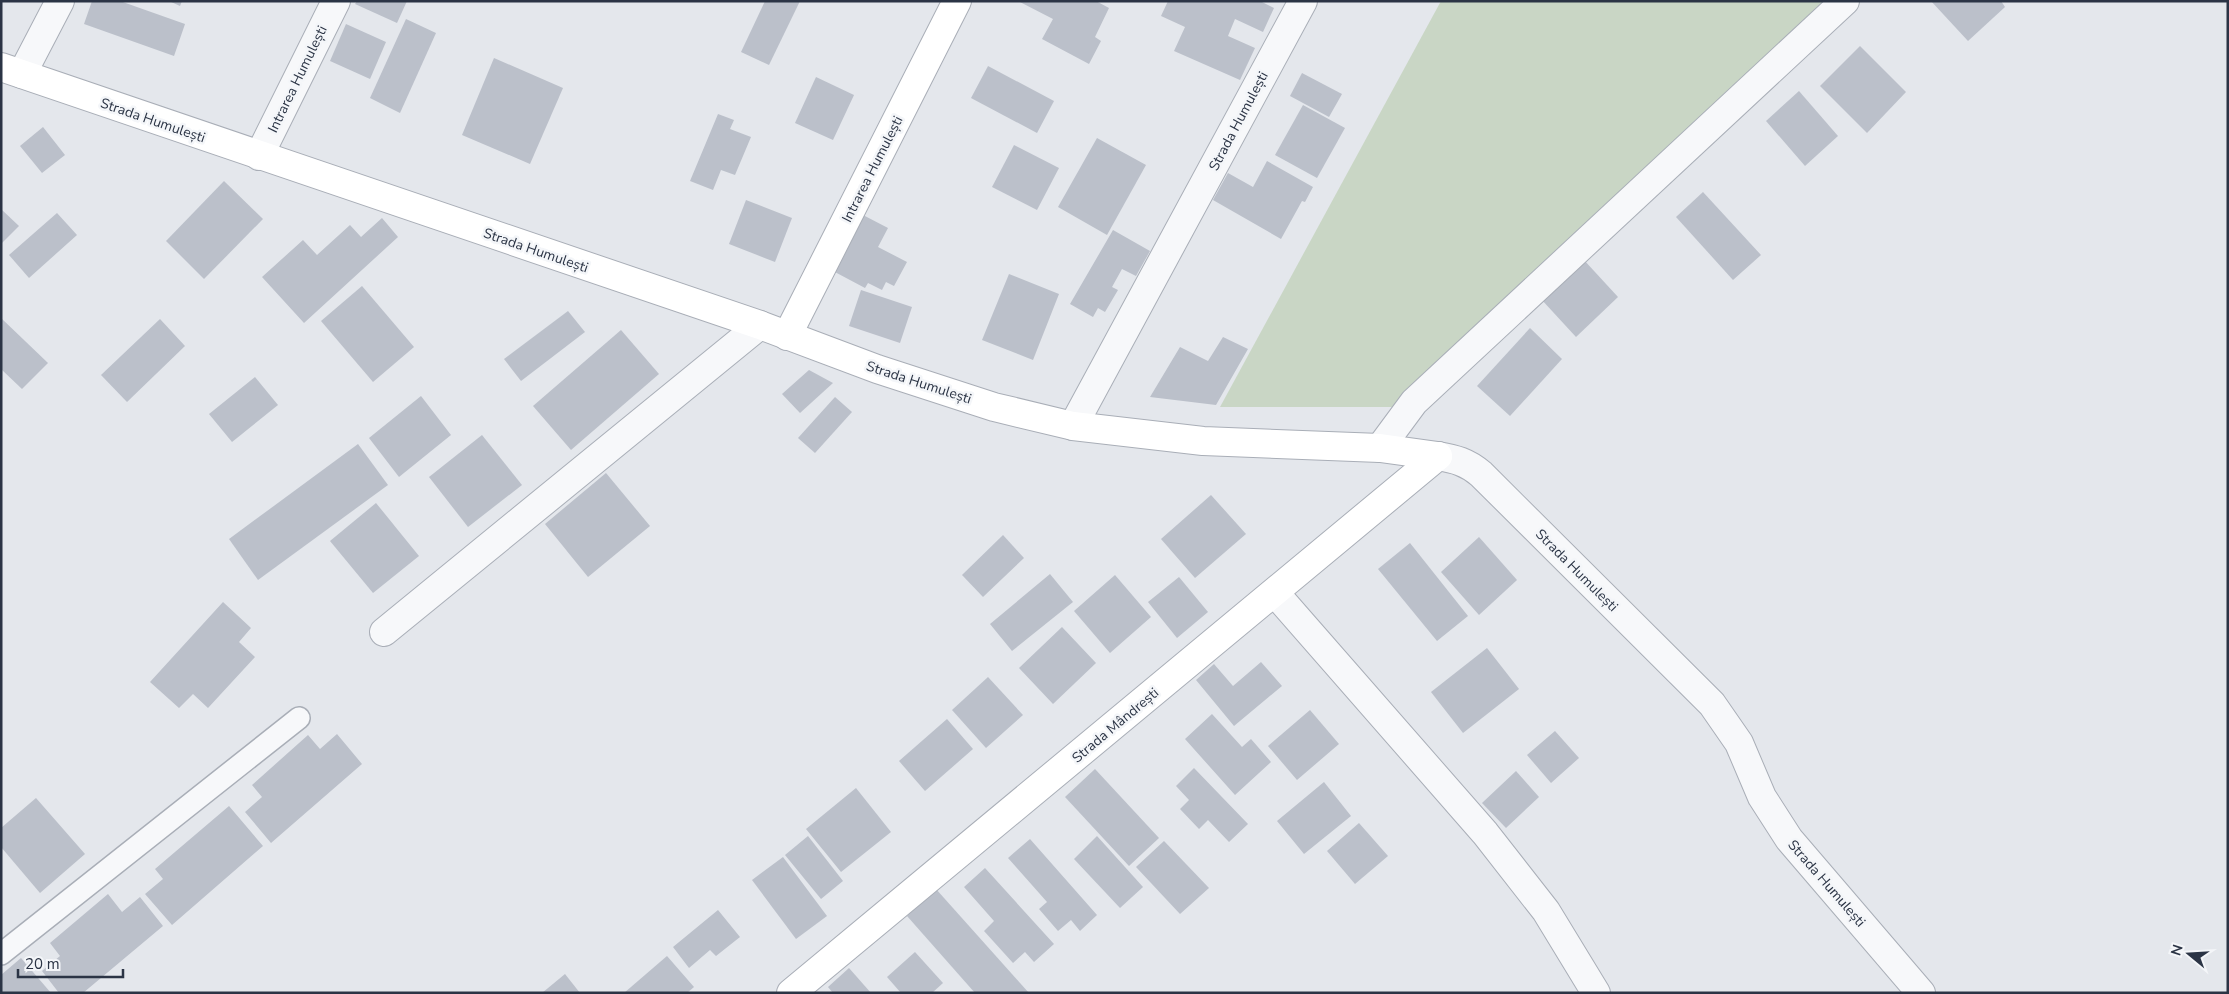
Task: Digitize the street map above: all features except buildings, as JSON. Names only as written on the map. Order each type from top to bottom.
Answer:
[{"type":"street","points":[[12,71],[60,1]]},
{"type":"street","name":"Intrarea Humulești","points":[[259,156],[336,1]]},
{"type":"street","name":"Intrarea Humulești","points":[[787,336],[957,1]]},
{"type":"street","name":"Strada Humulești","points":[[1073,426],[1303,1]]},
{"type":"street","points":[[1380,448],[1414,402],[1846,1]]},
{"type":"street","name":"Strada Humulești","points":[[12,71],[760,325],[877,369],[994,407],[1073,426],[1203,440],[1380,448],[1457,459],[1468,464],[1481,474],[1712,704],[1739,743],[1762,797],[1789,839],[1921,993]]},
{"type":"street","points":[[384,632],[760,325]]},
{"type":"street","name":"Strada Mândrești","points":[[791,993],[1438,456]]},
{"type":"street","points":[[1274,592],[1485,833],[1546,912],[1596,993]]},
{"type":"lane","points":[[1,954],[299,718]]},
{"type":"green space","points":[[1441,1],[1834,1],[1394,407],[1220,407]]}]
